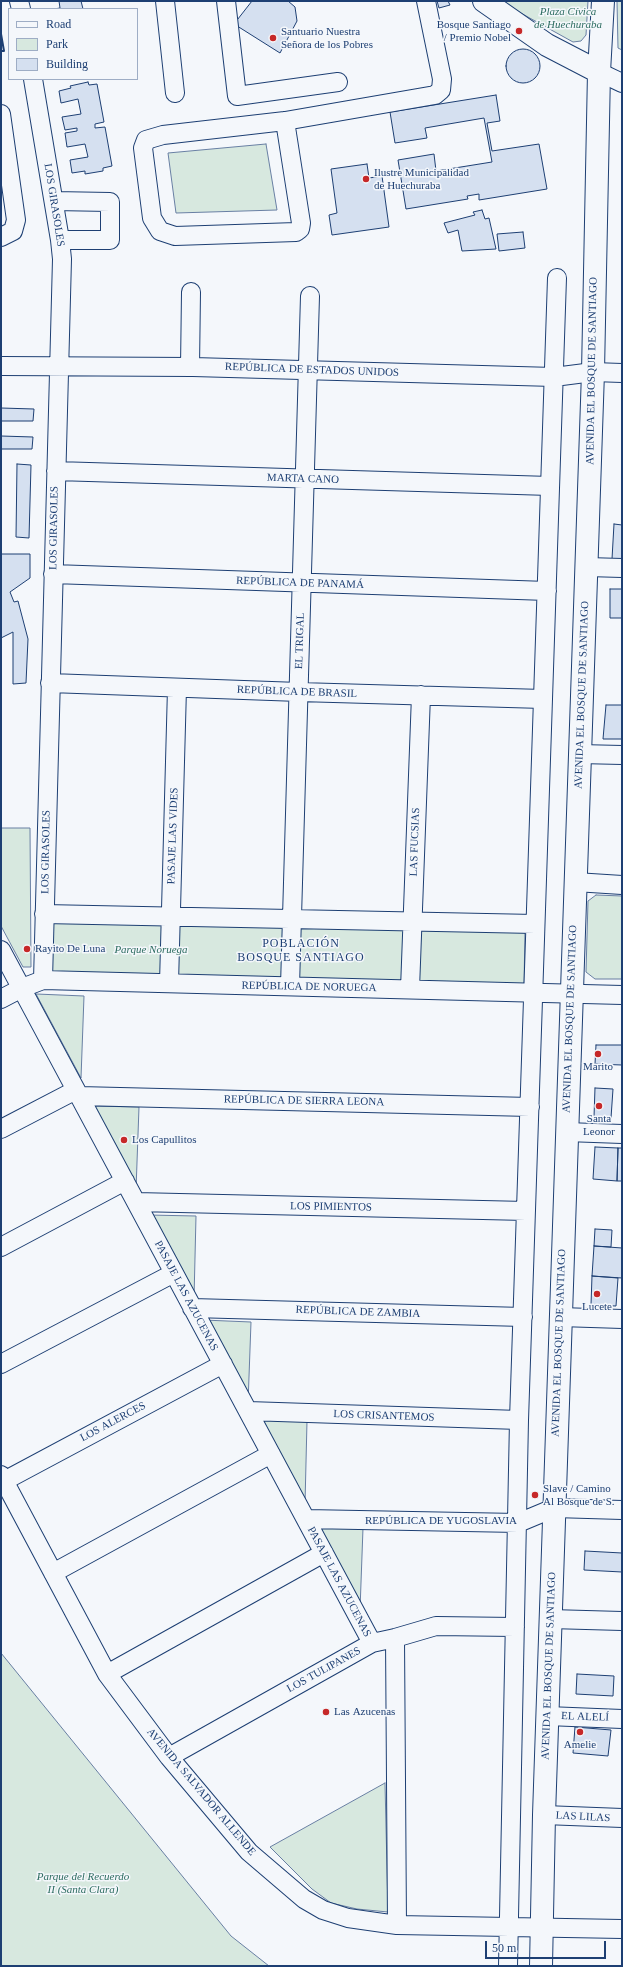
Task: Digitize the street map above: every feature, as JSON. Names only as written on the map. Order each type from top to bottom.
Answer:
[{"type":"main road","points":[[484,1],[547,45],[599,72]]},
{"type":"main road","name":"AVENIDA EL BOSQUE DE SANTIAGO","points":[[541,1966],[550,1619],[579,754],[587,567],[593,372],[599,72],[603,1]]},
{"type":"street","points":[[165,1],[176,93]]},
{"type":"street","points":[[226,1],[237,96],[338,82]]},
{"type":"street","points":[[285,121],[301,223],[300,228],[296,232],[176,236],[160,231],[152,218],[143,148],[146,140],[163,135],[285,121],[435,95],[441,90],[442,79],[426,1]]},
{"type":"street","points":[[599,72],[622,83]]},
{"type":"street","name":"LOS GIRASOLES","points":[[33,80],[54,201],[62,259],[43,980]]},
{"type":"street","points":[[1,114],[16,220],[13,230],[1,237]]},
{"type":"street","points":[[54,201],[110,202],[110,240],[60,240]]},
{"type":"street","points":[[508,1966],[519,1420],[557,278]]},
{"type":"street","points":[[190,292],[190,367]]},
{"type":"street","name":"EL TRIGAL","points":[[290,986],[310,296]]},
{"type":"street","name":"REPÚBLICA DE ESTADOS UNIDOS","points":[[1,366],[190,367],[554,378],[593,372],[622,373]]},
{"type":"street","name":"MARTA CANO","points":[[56,472],[550,486]]},
{"type":"street","points":[[587,567],[622,568]]},
{"type":"street","name":"REPÚBLICA DE PANAMÁ","points":[[53,574],[547,591]]},
{"type":"street","name":"REPÚBLICA DE BRASIL","points":[[50,683],[543,699]]},
{"type":"street","name":"PASAJE LAS VIDES","points":[[169,983],[177,688]]},
{"type":"street","name":"LAS FUCSIAS","points":[[410,989],[421,695]]},
{"type":"street","points":[[579,754],[622,755]]},
{"type":"street","points":[[575,882],[622,886]]},
{"type":"street","points":[[44,914],[535,924]]},
{"type":"street","name":"PASAJE LAS AZUCENAS","points":[[1,950],[372,1643]]},
{"type":"street","name":"REPÚBLICA DE NORUEGA","points":[[1,999],[22,988],[43,980],[622,995]]},
{"type":"street","name":"REPÚBLICA DE SIERRA LEONA","points":[[1,1129],[78,1093],[530,1106]]},
{"type":"street","points":[[566,1132],[622,1134]]},
{"type":"street","points":[[1,1247],[124,1181]]},
{"type":"street","name":"LOS PIMIENTOS","points":[[136,1202],[526,1211]]},
{"type":"street","points":[[1,1364],[174,1273]]},
{"type":"street","name":"REPÚBLICA DE ZAMBIA","points":[[192,1308],[523,1317]]},
{"type":"street","points":[[560,1317],[622,1319]]},
{"type":"street","name":"LOS ALERCES","points":[[2,1478],[222,1364]]},
{"type":"street","name":"LOS CRISANTEMOS","points":[[248,1411],[519,1420]]},
{"type":"street","points":[[52,1573],[271,1454]]},
{"type":"street","name":"AVENIDA SALVADOR ALLENDE","points":[[2,1478],[107,1674],[169,1757],[249,1852],[304,1898],[323,1910],[348,1918],[397,1925],[543,1926],[622,1929]]},
{"type":"street","name":"REPÚBLICA DE YUGOSLAVIA","points":[[306,1519],[518,1523],[554,1508],[622,1510]]},
{"type":"street","points":[[107,1674],[324,1553]]},
{"type":"street","points":[[550,1619],[622,1621]]},
{"type":"street","name":"LOS TULIPANES","points":[[169,1757],[372,1643],[436,1626],[515,1627]]},
{"type":"street","points":[[395,1638],[397,1925]]},
{"type":"street","name":"EL ALELÍ","points":[[547,1716],[622,1719]]},
{"type":"street","name":"LAS LILAS","points":[[544,1815],[622,1818]]},
{"type":"green space","name":"Plaza Cívica de Huechuraba","points":[[499,1],[588,1],[586,35],[581,41],[573,42]]},
{"type":"green space","points":[[617,1],[622,1],[622,50],[618,48]]},
{"type":"green space","points":[[266,144],[277,210],[176,213],[168,153]]},
{"type":"green space","points":[[1,828],[30,828],[31,967],[23,967],[1,926]]},
{"type":"green space","points":[[596,895],[622,896],[622,979],[595,979],[586,972],[588,901]]},
{"type":"green space","name":"Parque Noruega","points":[[51,918],[525,929],[524,986],[48,976]]},
{"type":"green space","points":[[36,994],[84,996],[81,1078]]},
{"type":"green space","points":[[90,1106],[139,1107],[136,1190]]},
{"type":"green space","points":[[148,1215],[196,1216],[194,1299]]},
{"type":"green space","points":[[203,1320],[251,1322],[248,1404]]},
{"type":"green space","points":[[259,1419],[307,1421],[305,1504]]},
{"type":"green space","points":[[315,1526],[363,1528],[360,1610]]},
{"type":"green space","name":"Parque del Recuerdo II (Santa Clara)","points":[[1,1653],[231,1936],[269,1966],[1,1966]]},
{"type":"green space","points":[[385,1783],[388,1912],[357,1909],[331,1903],[312,1889],[270,1847]]},
{"type":"building","points":[[59,1],[81,1],[83,8],[60,8]]},
{"type":"building","name":"Santuario Nuestra Señora de los Pobres","points":[[252,1],[288,1],[295,7],[297,21],[280,53],[234,24]]},
{"type":"building","points":[[437,1],[448,1],[450,5],[439,8]]},
{"type":"building","points":[[520,49],[526,49],[535,54],[539,60],[539,72],[535,78],[526,83],[520,83],[511,78],[506,69],[506,63],[511,54]]},
{"type":"building","points":[[88,82],[89,85],[97,84],[104,122],[95,124],[95,128],[105,127],[112,166],[103,168],[103,171],[85,174],[85,171],[72,173],[70,160],[88,157],[85,144],[67,147],[65,133],[77,131],[77,128],[65,130],[62,117],[81,114],[78,99],[61,103],[59,91],[71,88],[70,86]]},
{"type":"building","points":[[496,95],[500,121],[487,123],[492,151],[539,144],[547,189],[479,200],[479,194],[467,196],[468,199],[406,209],[398,160],[434,154],[436,171],[492,162],[484,118],[425,128],[427,138],[395,143],[390,112]]},
{"type":"building","points":[[367,164],[369,178],[382,176],[389,227],[332,235],[329,215],[337,213],[331,169]]},
{"type":"building","points":[[482,210],[485,219],[489,218],[496,249],[462,251],[458,230],[448,233],[444,223],[475,215],[473,212]]},
{"type":"building","points":[[523,232],[525,248],[499,251],[497,234]]},
{"type":"building","points":[[1,408],[34,409],[33,421],[1,421]]},
{"type":"building","points":[[1,436],[33,437],[32,449],[1,449]]},
{"type":"building","points":[[17,464],[31,465],[29,538],[16,537]]},
{"type":"building","points":[[614,524],[622,525],[622,559],[612,559]]},
{"type":"building","points":[[1,554],[30,554],[30,578],[10,592],[14,602],[18,601],[28,639],[26,683],[13,684],[13,632],[1,638]]},
{"type":"building","points":[[610,589],[622,589],[622,618],[610,618]]},
{"type":"building","points":[[606,705],[622,705],[622,739],[603,739]]},
{"type":"building","points":[[596,1045],[622,1045],[622,1065],[595,1064]]},
{"type":"building","points":[[595,1088],[613,1089],[611,1118],[594,1117]]},
{"type":"building","points":[[595,1147],[618,1148],[617,1181],[593,1179]]},
{"type":"building","points":[[618,1148],[622,1148],[622,1181],[617,1181]]},
{"type":"building","points":[[595,1229],[612,1230],[611,1247],[594,1246]]},
{"type":"building","points":[[594,1246],[622,1248],[622,1278],[592,1276]]},
{"type":"building","points":[[592,1276],[618,1278],[616,1306],[591,1305]]},
{"type":"building","points":[[585,1551],[622,1553],[622,1572],[584,1570]]},
{"type":"building","points":[[577,1674],[614,1676],[613,1696],[576,1694]]},
{"type":"building","points":[[575,1727],[611,1730],[608,1756],[573,1753]]},
{"type":"wall","points":[[1,34],[4,51],[1,51]]},
{"type":"place","name":"Bosque Santiago / Premio Nobel","points":[[519,31]]},
{"type":"place","name":"Santuario Nuestra Señora de los Pobres","points":[[273,38]]},
{"type":"place","name":"Ilustre Municipalidad de Huechuraba","points":[[366,179]]},
{"type":"place","name":"Rayito De Luna","points":[[27,949]]},
{"type":"place","name":"Marito","points":[[598,1054]]},
{"type":"place","name":"Santa Leonor","points":[[599,1106]]},
{"type":"place","name":"Los Capullitos","points":[[124,1140]]},
{"type":"place","name":"Lucete","points":[[597,1294]]},
{"type":"place","name":"Slave / Camino Al Bosque de S.","points":[[535,1495]]},
{"type":"place","name":"Las Azucenas","points":[[326,1712]]},
{"type":"place","name":"Amelie","points":[[580,1732]]},
{"type":"district","name":"POBLACIÓN BOSQUE SANTIAGO","points":[[301,951]]}]
